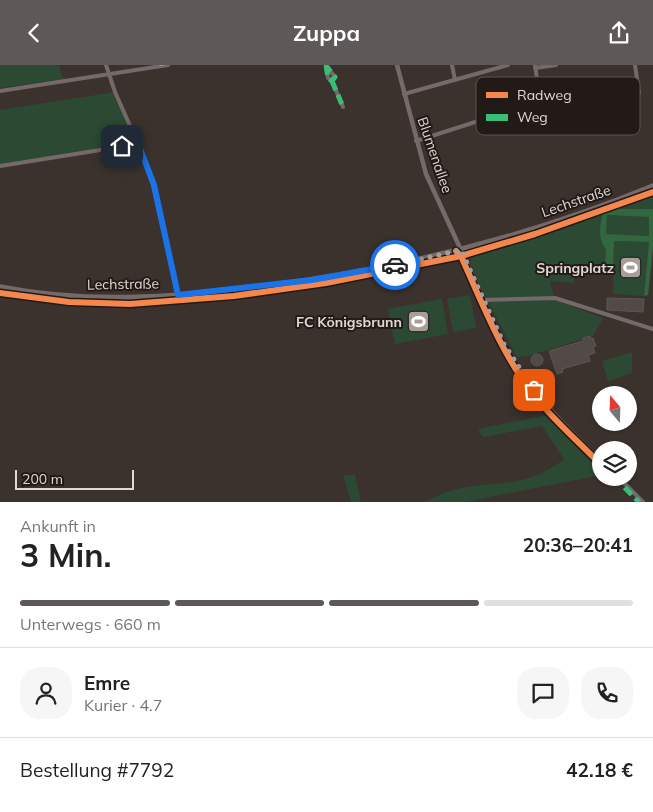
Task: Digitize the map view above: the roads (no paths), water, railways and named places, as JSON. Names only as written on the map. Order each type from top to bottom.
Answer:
[{"type":"main road","name":"Lechstraße","points":[[0,287],[78,297],[178,295],[228,291],[327,277],[461,250],[567,217],[653,186]]},
{"type":"street","points":[[106,65],[111,75],[115,92],[154,185],[178,295]]},
{"type":"street","points":[[0,91],[168,65]]},
{"type":"street","name":"Blumenallee","points":[[397,65],[426,174],[461,250]]},
{"type":"street","points":[[452,65],[455,80]]},
{"type":"street","points":[[404,94],[494,67],[508,65]]},
{"type":"street","points":[[535,67],[556,65]]},
{"type":"street","points":[[327,66],[328,78],[332,81],[343,107]]},
{"type":"street","points":[[416,141],[476,122]]},
{"type":"street","points":[[0,166],[138,143]]},
{"type":"street","points":[[461,250],[508,351],[525,379],[554,414],[592,452]]},
{"type":"street","points":[[483,300],[555,298],[653,329]]},
{"type":"street","points":[[627,486],[644,502]]},
{"type":"place","name":"Springplatz","points":[[630,268]]},
{"type":"place","name":"FC Königsbrunn","points":[[418,322]]}]
